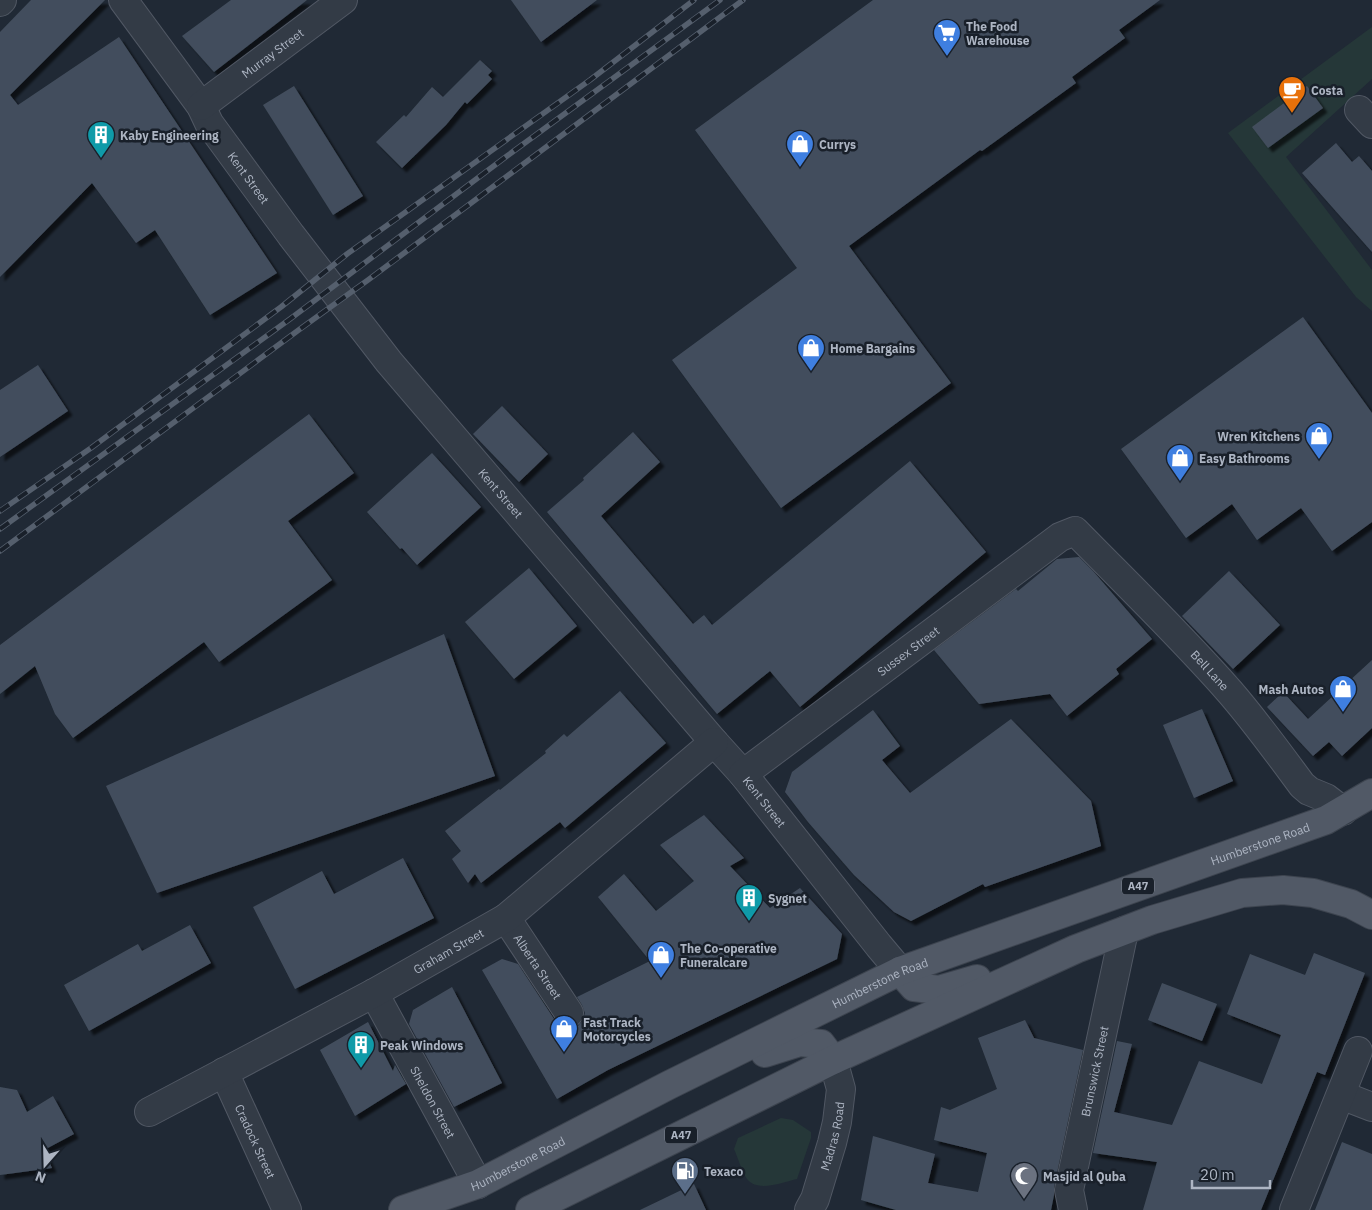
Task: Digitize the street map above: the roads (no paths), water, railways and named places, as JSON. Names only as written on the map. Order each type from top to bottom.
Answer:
[{"type":"main road","name":"Humberstone Road","points":[[403,1210],[478,1184],[900,971],[1326,820],[1372,793]]},
{"type":"main road","name":"A47","points":[[900,971],[914,987],[939,990],[1076,949],[1152,920],[1242,893],[1283,890],[1313,893],[1351,904],[1372,915]]},
{"type":"main road","name":"A47","points":[[530,1210],[833,1060],[1076,949]]},
{"type":"main road","name":"A47","points":[[669,1086],[800,1042],[821,1044],[833,1060]]},
{"type":"street","name":"Kent Street","points":[[123,0],[201,106],[210,123],[291,236],[389,362],[743,774],[900,971]]},
{"type":"street","name":"Murray Street","points":[[201,106],[343,0]]},
{"type":"street","name":"Sussex Street","points":[[743,774],[1060,537],[1075,531]]},
{"type":"street","name":"Bell Lane","points":[[1075,531],[1230,692],[1302,785],[1309,791],[1326,798],[1343,811]]},
{"type":"street","name":"Graham Street","points":[[149,1112],[374,993],[506,918],[714,742]]},
{"type":"street","name":"Alberta Street","points":[[506,918],[569,1013]]},
{"type":"street","name":"Brunswick Street","points":[[1073,1210],[1069,1190],[1124,931]]},
{"type":"street","name":"Sheldon Street","points":[[374,993],[478,1184]]},
{"type":"street","points":[[1294,1210],[1358,1051]]},
{"type":"street","name":"Madras Road","points":[[810,1210],[837,1122],[841,1089],[833,1060]]},
{"type":"street","name":"Cradock Street","points":[[224,1072],[287,1210]]},
{"type":"street","points":[[1341,1095],[1372,1107]]},
{"type":"railway","points":[[0,511],[91,448],[281,307],[347,254],[590,80],[694,0]]},
{"type":"railway","points":[[0,529],[290,319],[507,156],[720,0]]},
{"type":"railway","points":[[0,551],[368,280],[743,0]]},
{"type":"place","name":"The Food Warehouse","points":[[947,57]]},
{"type":"place","name":"Costa","points":[[1292,114]]},
{"type":"place","name":"Kaby Engineering","points":[[101,159]]},
{"type":"place","name":"Currys","points":[[800,168]]},
{"type":"place","name":"Home Bargains","points":[[811,372]]},
{"type":"place","name":"Wren Kitchens","points":[[1319,460]]},
{"type":"place","name":"Easy Bathrooms","points":[[1180,482]]},
{"type":"place","name":"Mash Autos","points":[[1343,713]]},
{"type":"place","name":"Sygnet","points":[[749,922]]},
{"type":"place","name":"The Co-operative Funeralcare","points":[[661,979]]},
{"type":"place","name":"Fast Track Motorcycles","points":[[564,1053]]},
{"type":"place","name":"Peak Windows","points":[[361,1069]]},
{"type":"place","name":"Texaco","points":[[685,1195]]},
{"type":"place","name":"Masjid al Quba","points":[[1024,1200]]}]
